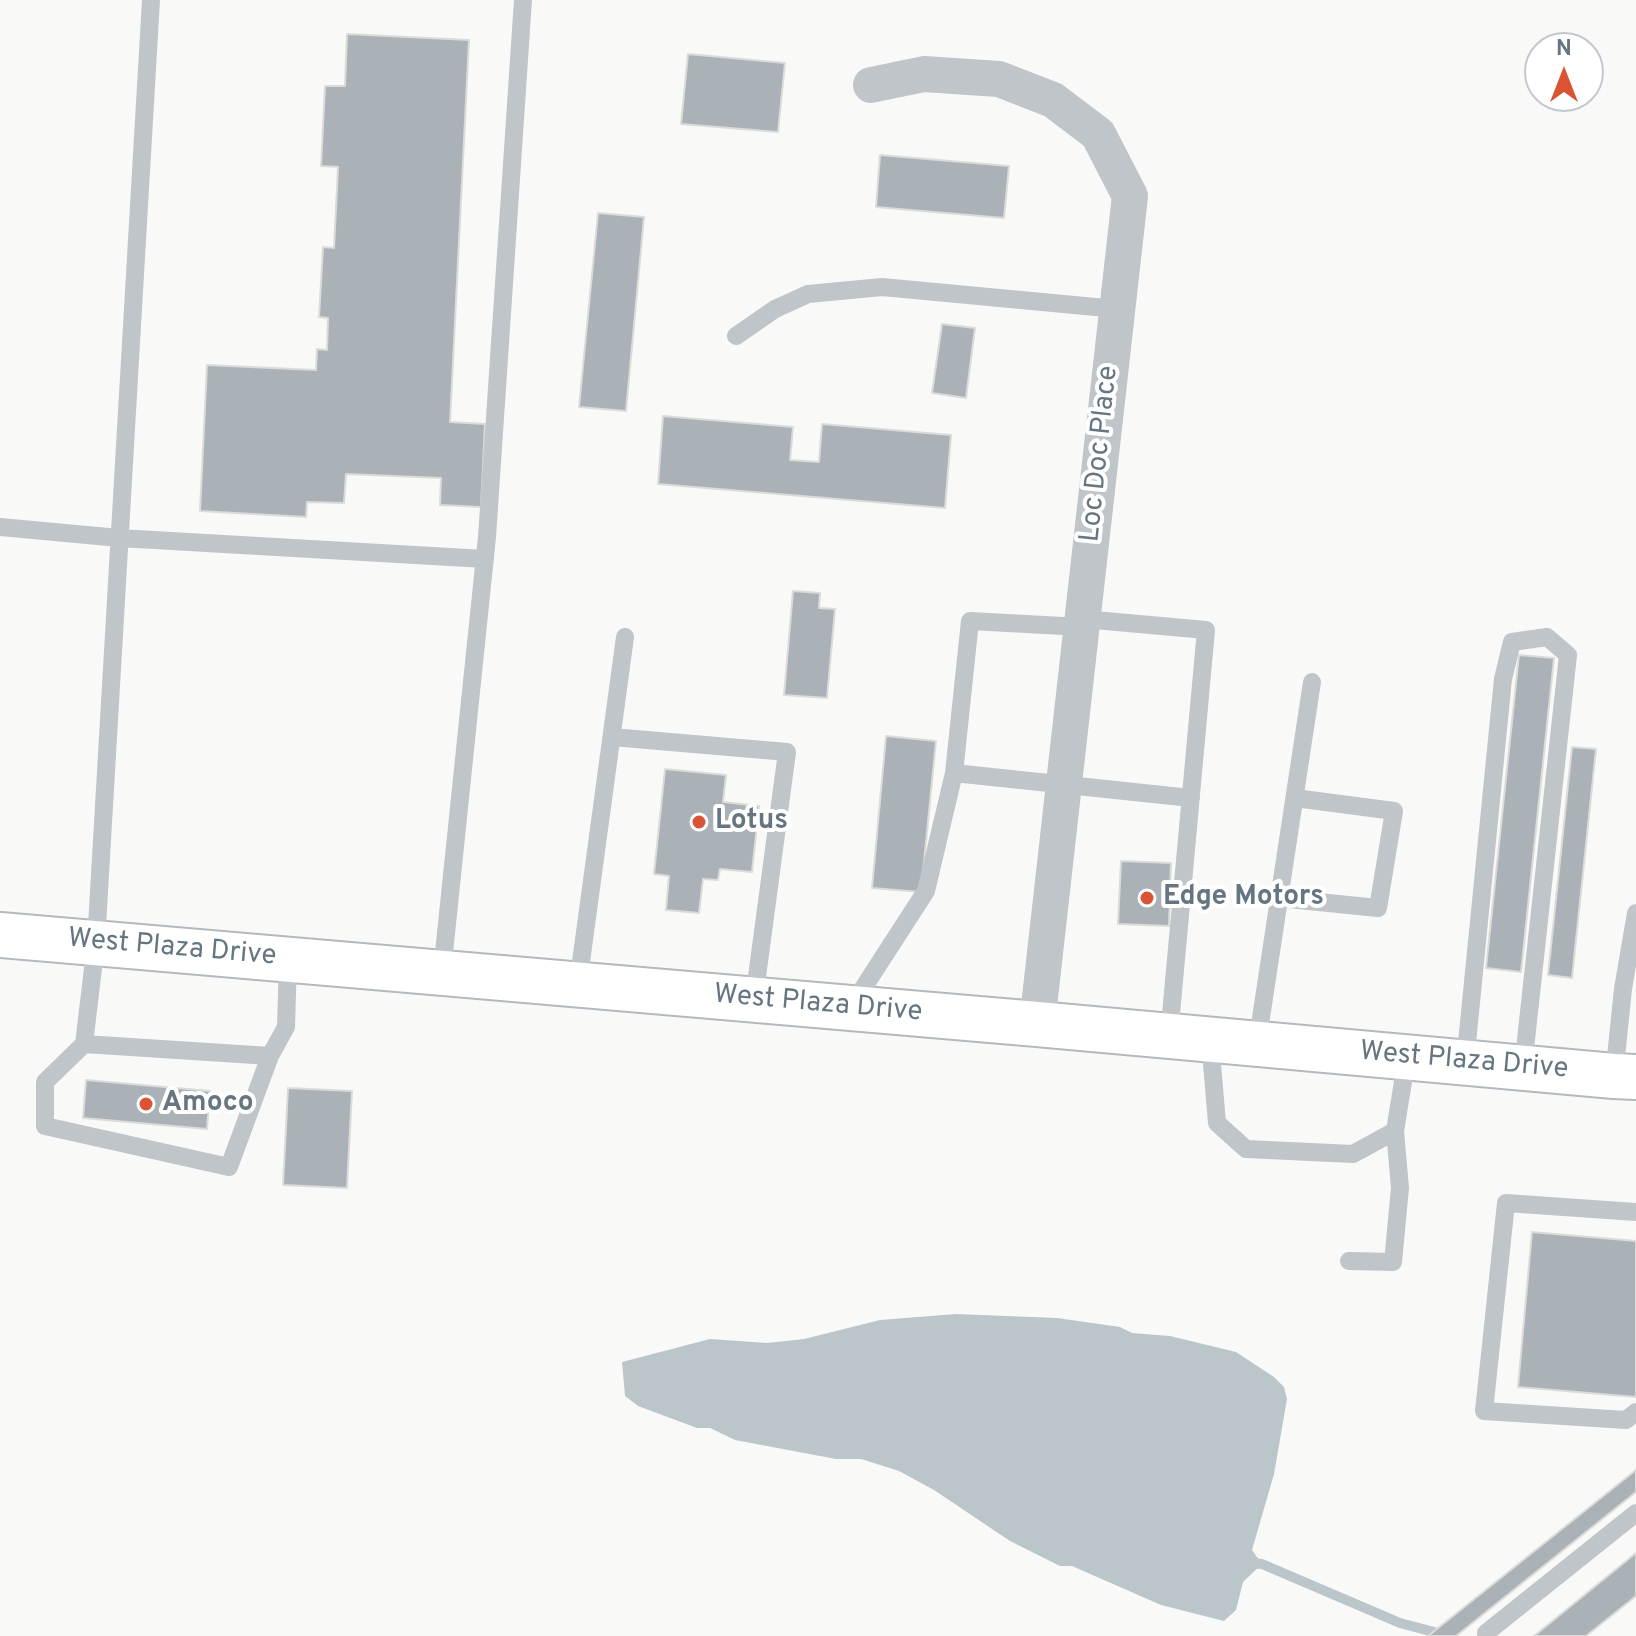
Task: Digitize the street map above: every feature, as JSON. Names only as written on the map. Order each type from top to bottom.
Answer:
[{"type":"main road","name":"West Plaza Drive","points":[[0,935],[1625,1076]]},
{"type":"street","name":"Loc Doc Place","points":[[871,85],[924,74],[999,79],[1053,100],[1098,134],[1130,196],[1037,1024]]},
{"type":"lane","points":[[151,0],[96,943],[84,1044],[45,1082],[45,1126],[229,1167],[270,1056],[286,1027],[288,959]]},
{"type":"lane","points":[[442,972],[485,559],[523,0]]},
{"type":"lane","points":[[736,336],[775,309],[808,294],[882,287],[1117,309]]},
{"type":"lane","points":[[0,527],[119,538],[485,559]]},
{"type":"lane","points":[[850,1007],[926,891],[954,773],[970,621],[1206,630],[1191,798],[1189,1038],[1217,1123],[1246,1149],[1353,1154],[1395,1131]]},
{"type":"lane","points":[[578,984],[625,637]]},
{"type":"lane","points":[[1465,1063],[1503,679],[1512,642],[1547,637],[1568,655],[1523,1067]]},
{"type":"lane","points":[[1257,1044],[1312,682]]},
{"type":"lane","points":[[612,737],[787,752],[754,1001]]},
{"type":"lane","points":[[954,773],[1191,798]]},
{"type":"lane","points":[[1279,898],[1378,908],[1394,811],[1295,798]]},
{"type":"lane","points":[[1625,1076],[1623,989],[1636,913]]},
{"type":"lane","points":[[84,1044],[270,1056]]},
{"type":"lane","points":[[1349,1261],[1393,1262],[1400,1188],[1395,1131],[1407,1057]]},
{"type":"lane","points":[[1636,1212],[1506,1203],[1484,1411],[1626,1420],[1636,1412]]},
{"type":"lane","points":[[1488,1636],[1486,1633],[1636,1513]]},
{"type":"shaded area","points":[[956,1314],[1057,1318],[1120,1327],[1132,1333],[1170,1336],[1236,1352],[1284,1387],[1287,1399],[1274,1474],[1252,1550],[1262,1564],[1243,1582],[1236,1610],[1224,1621],[1161,1605],[1072,1566],[1060,1566],[1010,1541],[934,1490],[899,1471],[861,1459],[836,1459],[735,1440],[710,1428],[697,1428],[638,1406],[625,1396],[622,1362],[710,1339],[767,1343],[804,1339],[880,1320]]},
{"type":"building","points":[[347,34],[469,40],[450,422],[485,424],[481,507],[440,505],[441,478],[346,474],[344,503],[307,502],[306,517],[200,511],[207,365],[316,370],[317,349],[327,350],[328,318],[319,317],[323,247],[334,248],[338,167],[321,166],[325,86],[345,86]]},
{"type":"building","points":[[688,54],[785,63],[778,132],[681,124]]},
{"type":"building","points":[[880,155],[1009,166],[1004,218],[876,207]]},
{"type":"building","points":[[598,213],[644,217],[626,411],[579,407]]},
{"type":"building","points":[[942,324],[975,328],[966,398],[932,393]]},
{"type":"building","points":[[663,416],[793,427],[790,460],[819,462],[822,424],[951,435],[945,508],[658,484]]},
{"type":"building","points":[[793,591],[820,593],[819,608],[835,609],[827,698],[784,695]]},
{"type":"building","points":[[1519,655],[1554,658],[1521,972],[1486,968]]},
{"type":"building","points":[[886,736],[936,741],[921,892],[872,888]]},
{"type":"building","points":[[1572,747],[1596,749],[1572,978],[1548,975]]},
{"type":"building","points":[[665,769],[726,775],[723,802],[759,806],[752,872],[720,869],[718,880],[703,879],[699,913],[666,910],[669,876],[654,874]]},
{"type":"building","points":[[1121,861],[1171,863],[1169,926],[1118,924]]},
{"type":"building","name":"Amoco","points":[[86,1080],[210,1091],[207,1129],[83,1118]]},
{"type":"building","points":[[288,1088],[352,1091],[347,1188],[283,1185]]},
{"type":"building","points":[[1532,1232],[1636,1241],[1636,1397],[1518,1387]]},
{"type":"building","points":[[1636,1470],[1636,1492],[1456,1636],[1428,1636]]},
{"type":"building","points":[[1636,1553],[1636,1596],[1586,1636],[1534,1636]]},
{"type":"waterway","points":[[1251,1563],[1262,1564],[1400,1623],[1444,1636]]},
{"type":"place","name":"Lotus","points":[[699,822]]},
{"type":"place","name":"Edge Motors","points":[[1147,898]]},
{"type":"place","name":"Amoco","points":[[146,1104]]}]
